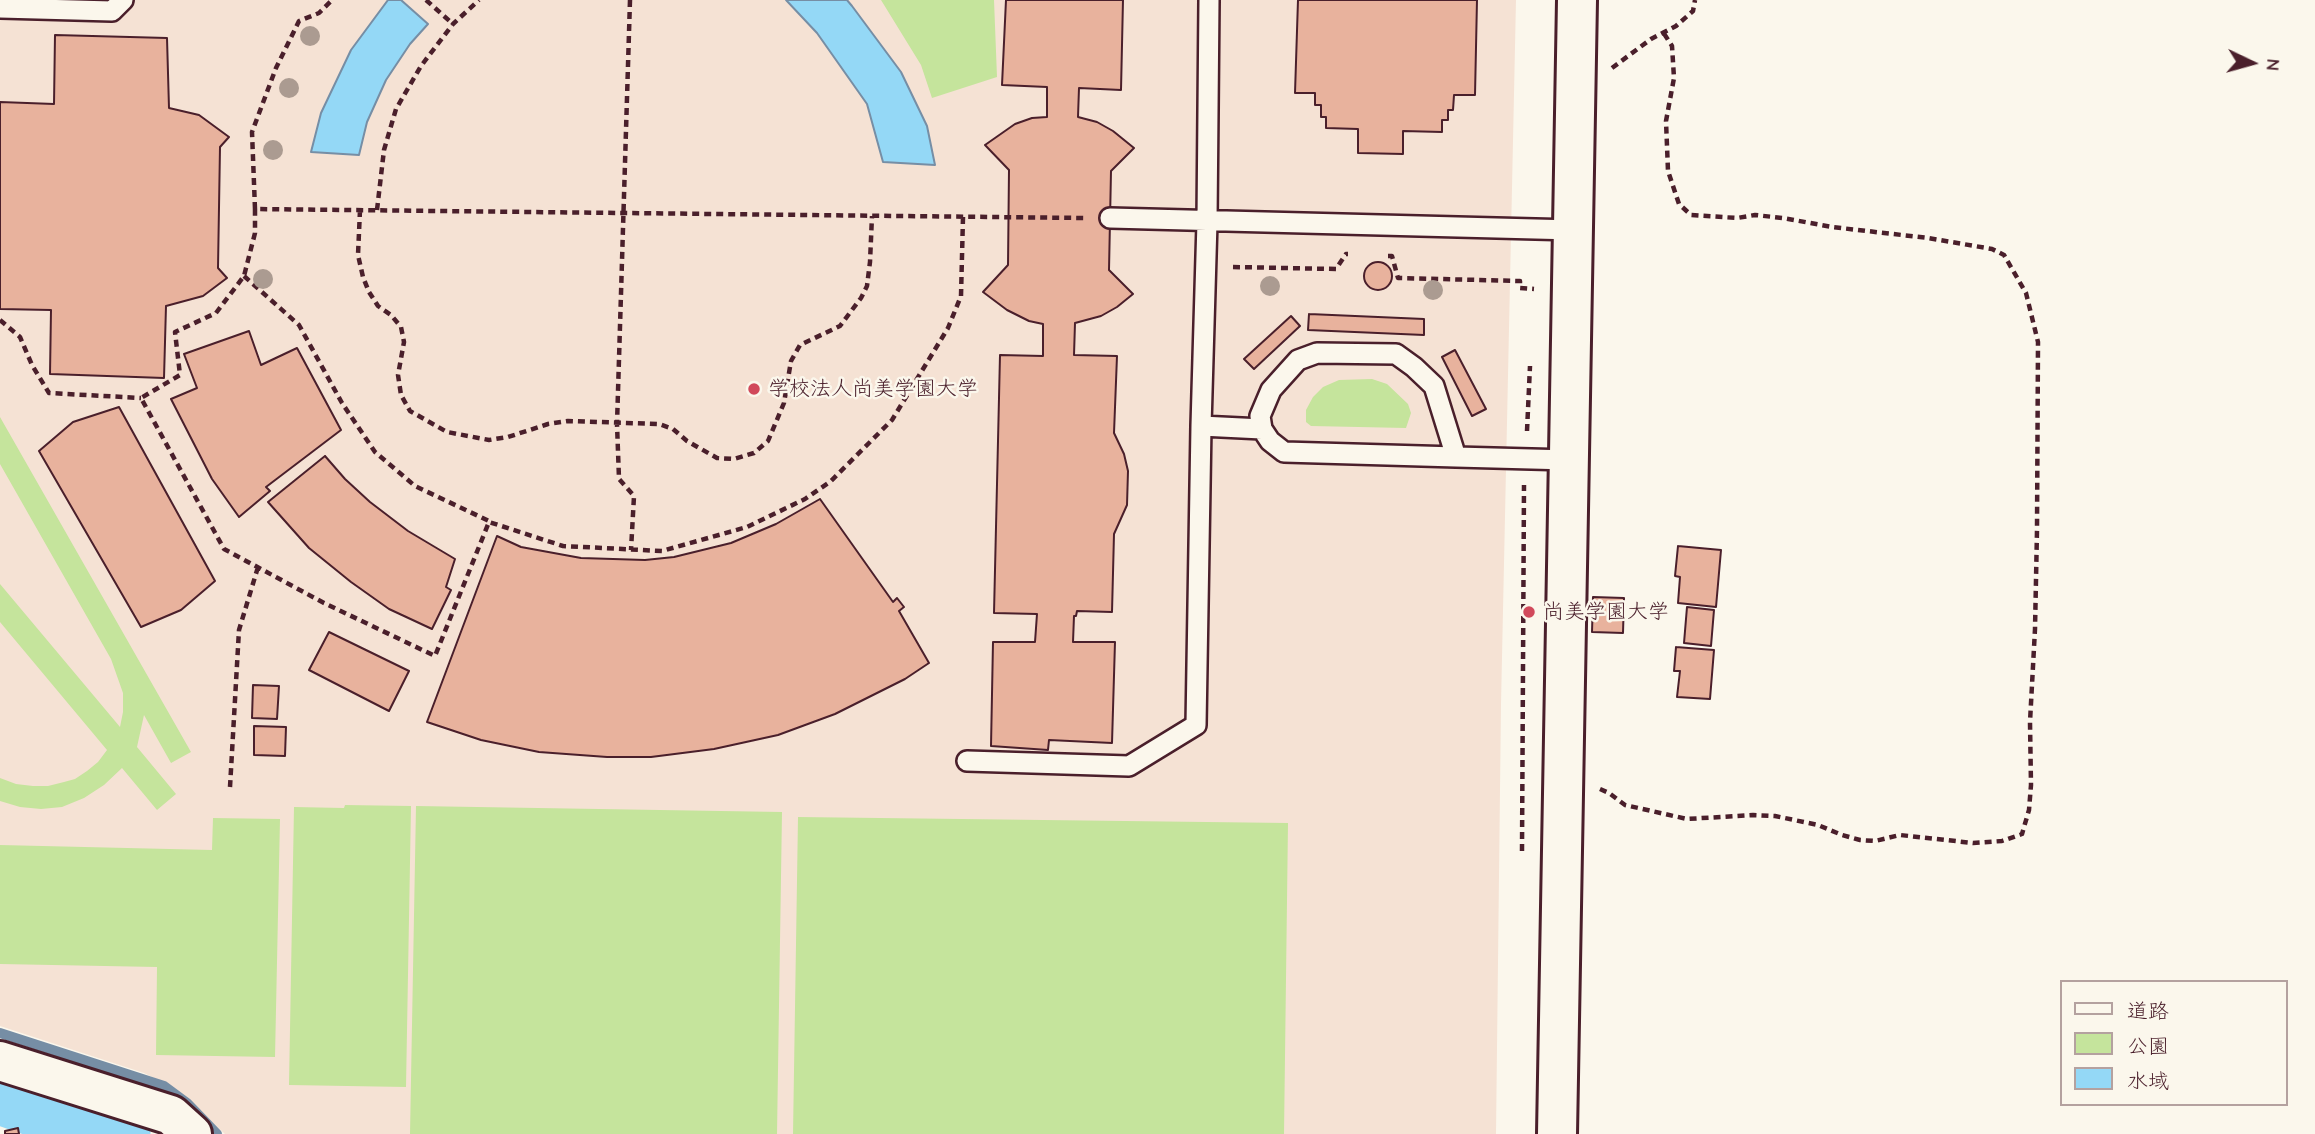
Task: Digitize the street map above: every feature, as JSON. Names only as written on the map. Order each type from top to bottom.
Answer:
[{"type":"street","points":[[1557,1134],[1577,0]]},
{"type":"street","points":[[0,1061],[171,1115],[192,1134]]},
{"type":"lane","points":[[0,8],[112,11],[123,0]]},
{"type":"lane","points":[[967,761],[1129,766],[1196,724],[1209,0]]},
{"type":"lane","points":[[1110,218],[1574,230]]},
{"type":"lane","points":[[1456,457],[1434,386],[1396,354],[1317,353],[1298,360],[1271,390],[1260,416],[1262,429],[1270,441],[1284,452],[1456,457],[1569,460]]},
{"type":"lane","points":[[1201,426],[1262,429]]},
{"type":"path","points":[[0,320],[20,337],[32,365],[49,393],[141,398],[180,375],[175,332],[216,313],[244,276],[255,233],[253,132],[276,68],[299,21],[319,13],[332,0]]},
{"type":"path","points":[[426,0],[453,24]]},
{"type":"path","points":[[377,210],[384,150],[396,109],[421,66],[453,24],[479,0]]},
{"type":"path","points":[[630,0],[617,424],[620,479],[634,496],[631,550]]},
{"type":"path","points":[[1576,91],[1651,39],[1676,26],[1693,10],[1695,0]]},
{"type":"path","points":[[1563,784],[1596,788],[1609,793],[1625,805],[1687,820],[1775,816],[1818,825],[1842,835],[1875,841],[1900,835],[1973,843],[2002,841],[2022,834],[2029,810],[2035,629],[2038,342],[2026,293],[2004,255],[1992,249],[1783,218],[1691,215],[1679,204],[1668,171],[1666,121],[1674,78],[1672,46],[1663,32]]},
{"type":"path","points":[[255,209],[1110,218]]},
{"type":"path","points":[[360,210],[358,255],[363,277],[379,306],[401,327],[404,342],[398,375],[401,395],[410,411],[447,432],[489,440],[508,438],[536,427],[568,421],[659,424],[673,429],[687,441],[717,458],[734,459],[754,453],[768,441],[784,403],[791,361],[800,345],[840,326],[867,286],[872,216]]},
{"type":"path","points":[[244,276],[299,325],[342,403],[375,452],[415,486],[489,522],[563,546],[662,551],[747,527],[805,499],[831,481],[892,420],[948,328],[961,296],[963,217]]},
{"type":"path","points":[[1233,272],[1233,265],[1336,269],[1346,254],[1357,254]]},
{"type":"path","points":[[1381,256],[1392,256],[1398,278],[1520,281],[1520,288],[1534,289]]},
{"type":"path","points":[[141,398],[224,549],[324,603],[435,656],[489,522]]},
{"type":"path","points":[[230,787],[239,630],[258,567]]},
{"type":"shaded area","name":"学校法人尚美学園大学","points":[[0,0],[1516,0],[1501,704],[1496,1134],[225,1134],[176,1089],[144,1073],[0,1026]]},
{"type":"green space","points":[[881,0],[994,0],[997,77],[932,98],[921,65]]},
{"type":"green space","points":[[1372,379],[1387,384],[1408,404],[1411,413],[1406,428],[1311,426],[1306,422],[1306,410],[1323,387],[1339,380]]},
{"type":"green space","points":[[0,417],[191,752],[171,763],[144,715],[137,747],[176,794],[157,810],[122,768],[104,785],[84,798],[62,807],[20,807],[0,801],[0,778],[33,786],[64,782],[87,771],[107,750],[0,622],[0,584],[120,727],[123,693],[111,659],[0,464]]},
{"type":"green space","points":[[345,805],[411,806],[406,1087],[289,1085],[294,807],[344,808]]},
{"type":"green space","points":[[416,806],[782,812],[777,1134],[410,1134]]},
{"type":"green space","points":[[798,817],[1288,823],[1284,1134],[793,1134]]},
{"type":"green space","points":[[213,818],[280,819],[275,1057],[156,1055],[157,967],[0,964],[0,845],[212,850]]},
{"type":"water","points":[[388,0],[401,0],[428,24],[410,44],[386,80],[367,122],[359,155],[311,152],[321,113],[351,50]]},
{"type":"water","points":[[786,0],[847,0],[901,72],[927,126],[935,165],[883,162],[867,104],[817,33]]},
{"type":"building","points":[[1006,0],[1123,0],[1121,90],[1079,88],[1078,117],[1097,122],[1134,148],[1111,171],[1109,270],[1133,294],[1101,316],[1075,323],[1074,355],[1117,356],[1114,433],[1124,454],[1128,471],[1127,505],[1114,534],[1112,612],[1077,611],[1074,616],[1073,642],[1115,642],[1112,743],[1049,740],[1048,750],[991,746],[993,642],[1035,642],[1037,614],[994,613],[1000,355],[1043,356],[1043,324],[1029,321],[1007,310],[983,292],[1008,265],[1009,170],[985,145],[1015,124],[1032,118],[1047,117],[1047,87],[1002,85]]},
{"type":"building","points":[[1298,0],[1477,0],[1475,95],[1454,95],[1453,110],[1448,110],[1448,120],[1442,120],[1442,132],[1403,131],[1403,154],[1358,153],[1358,129],[1326,128],[1326,117],[1321,117],[1321,105],[1315,105],[1315,93],[1295,93]]},
{"type":"building","points":[[55,35],[167,38],[169,108],[199,115],[229,137],[220,147],[218,268],[227,278],[203,296],[166,306],[164,378],[50,374],[51,310],[0,309],[0,102],[54,104]]},
{"type":"building","points":[[1378,262],[1388,266],[1392,276],[1388,286],[1378,290],[1368,286],[1364,276],[1368,266]]},
{"type":"building","points":[[1309,314],[1424,319],[1424,335],[1308,330]]},
{"type":"building","points":[[1291,316],[1300,326],[1254,369],[1244,359]]},
{"type":"building","points":[[249,331],[261,365],[297,348],[341,430],[266,487],[270,491],[239,517],[212,479],[171,399],[197,388],[184,354]]},
{"type":"building","points":[[1455,350],[1486,409],[1472,416],[1442,357]]},
{"type":"building","points":[[119,407],[215,581],[181,610],[141,627],[39,451],[73,422]]},
{"type":"building","points":[[325,456],[370,502],[408,531],[455,559],[446,587],[451,590],[432,629],[389,609],[351,582],[309,548],[268,502]]},
{"type":"building","points":[[820,499],[893,602],[897,598],[904,607],[899,611],[929,663],[905,679],[835,714],[778,735],[714,749],[651,757],[539,752],[481,740],[427,722],[497,536],[521,547],[581,558],[645,560],[674,557],[731,543],[776,524]]},
{"type":"building","points":[[1678,546],[1721,550],[1716,607],[1678,603],[1680,577],[1675,576]]},
{"type":"building","points":[[1593,597],[1624,598],[1623,633],[1592,632]]},
{"type":"building","points":[[1687,607],[1714,610],[1711,646],[1684,643]]},
{"type":"building","points":[[329,632],[409,671],[389,711],[309,670]]},
{"type":"building","points":[[1676,647],[1714,650],[1710,699],[1677,697],[1680,671],[1674,671]]},
{"type":"building","points":[[253,685],[279,686],[277,719],[252,718]]},
{"type":"building","points":[[254,726],[286,727],[285,756],[254,755]]},
{"type":"building","points":[[18,1128],[19,1134],[5,1134],[5,1131]]},
{"type":"waterway","points":[[0,1033],[164,1086],[187,1103],[217,1134]]},
{"type":"waterway","points":[[0,1093],[119,1134]]},
{"type":"place","name":"学校法人尚美学園大学","points":[[754,389]]},
{"type":"place","name":"尚美学園大学","points":[[1529,612]]}]
